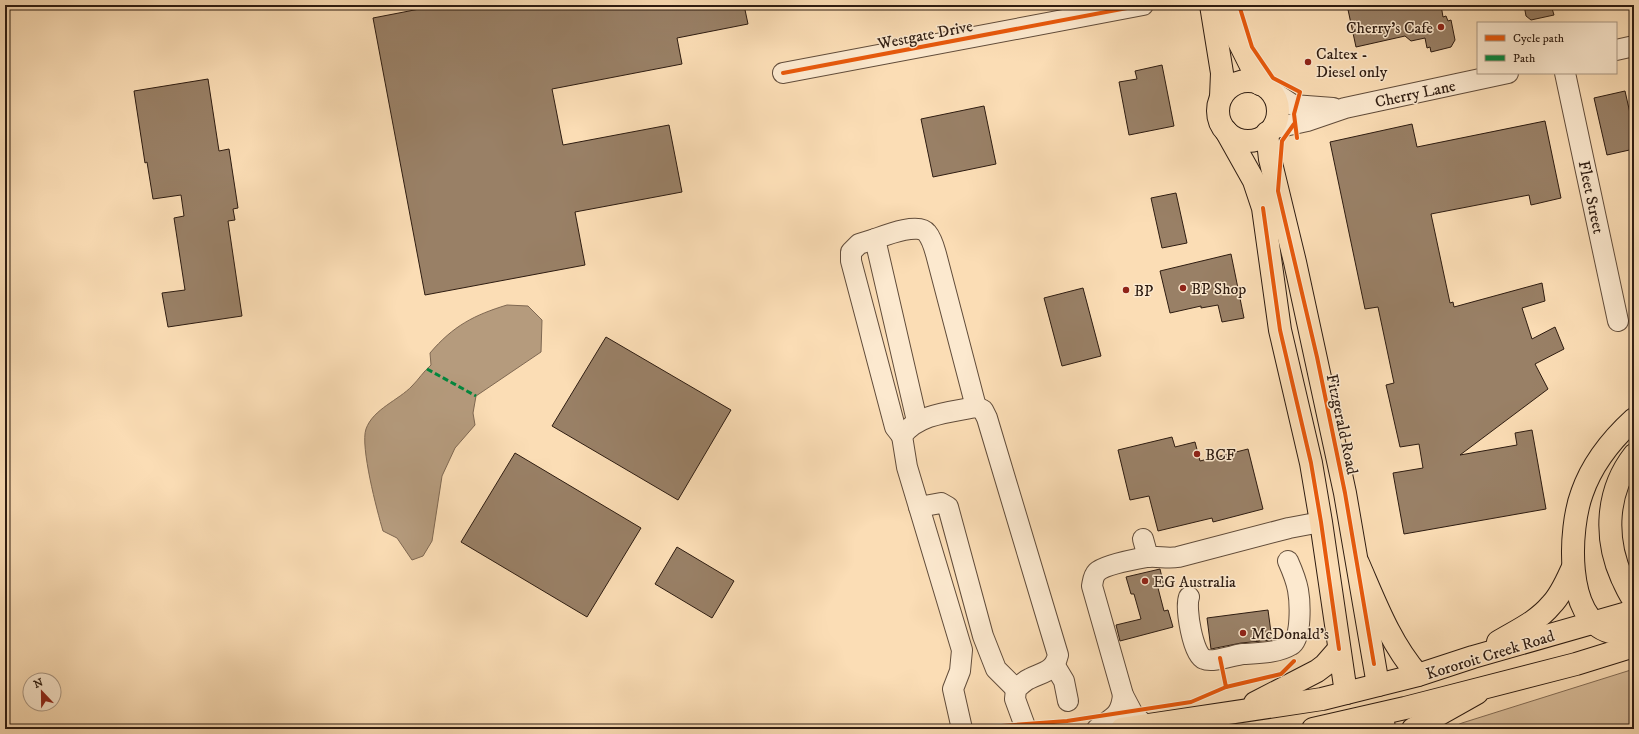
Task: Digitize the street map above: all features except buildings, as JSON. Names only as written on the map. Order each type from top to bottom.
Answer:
[{"type":"main road","points":[[1211,5],[1222,73],[1221,97],[1218,106],[1218,115],[1254,181],[1263,208],[1280,330],[1311,463],[1352,725]]},
{"type":"main road","points":[[1226,131],[1233,137],[1242,140],[1260,138],[1269,131],[1278,112],[1274,98],[1263,85],[1237,38],[1230,5]]},
{"type":"main road","points":[[1221,97],[1234,84],[1251,81],[1263,85]]},
{"type":"main road","name":"Fitzgerald Road","points":[[1269,131],[1270,159],[1317,357],[1358,563],[1383,721]]},
{"type":"main road","points":[[1634,419],[1619,433],[1605,450],[1591,471],[1581,494],[1575,519],[1573,568],[1579,596],[1585,610],[1595,623],[1602,629],[1610,632],[1634,632]]},
{"type":"main road","points":[[1634,455],[1625,469],[1614,494],[1610,513],[1610,528],[1615,559],[1628,592],[1634,600]]},
{"type":"main road","points":[[1358,563],[1390,635],[1401,653],[1418,675]]},
{"type":"main road","points":[[1473,657],[1531,622],[1546,610],[1552,604],[1573,568]]},
{"type":"main road","name":"Kororoit Creek Road","points":[[1122,729],[1322,699],[1418,675],[1473,657],[1634,611]]},
{"type":"main road","name":"Kororoit Creek Road","points":[[1313,729],[1383,721],[1490,686],[1576,664],[1634,646]]},
{"type":"main road","points":[[1236,713],[1317,671],[1325,665],[1339,649]]},
{"type":"main road","points":[[1413,729],[1490,686]]},
{"type":"street","name":"Westgate Drive","points":[[783,73],[1064,12],[1144,5]]},
{"type":"street","points":[[1617,50],[1634,46]]},
{"type":"street","name":"Cherry Lane","points":[[1269,131],[1307,121],[1345,108],[1503,74]]},
{"type":"street","name":"Fleet Street","points":[[1565,74],[1618,320]]},
{"type":"street","name":"Cherry Lane","points":[[1263,85],[1293,105],[1345,108]]},
{"type":"street","points":[[962,729],[953,689],[960,671],[962,650],[907,467],[902,436],[895,427],[852,261],[851,252],[859,244],[900,231],[921,229],[927,231],[936,254],[976,407]]},
{"type":"street","points":[[875,239],[918,421]]},
{"type":"street","points":[[902,436],[907,429],[918,421],[976,407],[983,410],[987,418],[1058,655],[1055,666],[1049,671],[1027,680],[1016,689],[1015,699],[1026,729]]},
{"type":"street","points":[[919,507],[941,503],[948,507],[982,636],[996,669],[1016,689]]},
{"type":"street","points":[[1147,726],[1131,710],[1123,695],[1092,586],[1098,570],[1146,548],[1169,558],[1178,557],[1289,528],[1321,522]]},
{"type":"street","points":[[1189,597],[1189,619],[1195,645],[1200,656],[1205,660],[1211,661],[1229,656],[1276,650],[1285,643],[1288,638],[1290,566]]},
{"type":"street","points":[[1055,666],[1064,681],[1068,701]]},
{"type":"street","points":[[1097,729],[1119,712],[1122,707],[1123,695]]},
{"type":"shaded area","points":[[507,305],[528,306],[542,320],[541,352],[476,396],[473,413],[475,425],[455,448],[442,476],[432,541],[423,556],[412,560],[397,538],[383,531],[373,494],[367,463],[365,449],[366,429],[369,422],[380,410],[407,391],[431,365],[430,353],[447,336],[474,317]]},
{"type":"shaded area","points":[[1634,669],[1634,729],[1448,729],[1462,723]]},
{"type":"marked path","points":[[427,369],[476,396]]},
{"type":"cycle path","points":[[783,73],[1143,5]]},
{"type":"cycle path","points":[[1239,5],[1252,47],[1273,78],[1300,92],[1294,114],[1297,138]]},
{"type":"cycle path","points":[[1294,124],[1282,141],[1278,191],[1317,357],[1345,493],[1374,664]]},
{"type":"cycle path","points":[[1263,208],[1280,330],[1311,463],[1339,649]]},
{"type":"cycle path","points":[[1220,658],[1226,687],[1281,674],[1294,661]]},
{"type":"cycle path","points":[[961,729],[1067,721],[1191,702],[1226,687]]},
{"type":"place","name":"Cherry's Cafe","points":[[1441,27]]},
{"type":"place","name":"Caltex - Diesel only","points":[[1308,62]]},
{"type":"place","name":"BP Shop","points":[[1183,288]]},
{"type":"place","name":"BP","points":[[1126,290]]},
{"type":"place","name":"BCF","points":[[1197,454]]},
{"type":"place","name":"EG Australia","points":[[1145,581]]},
{"type":"place","name":"McDonald's","points":[[1243,633]]}]
